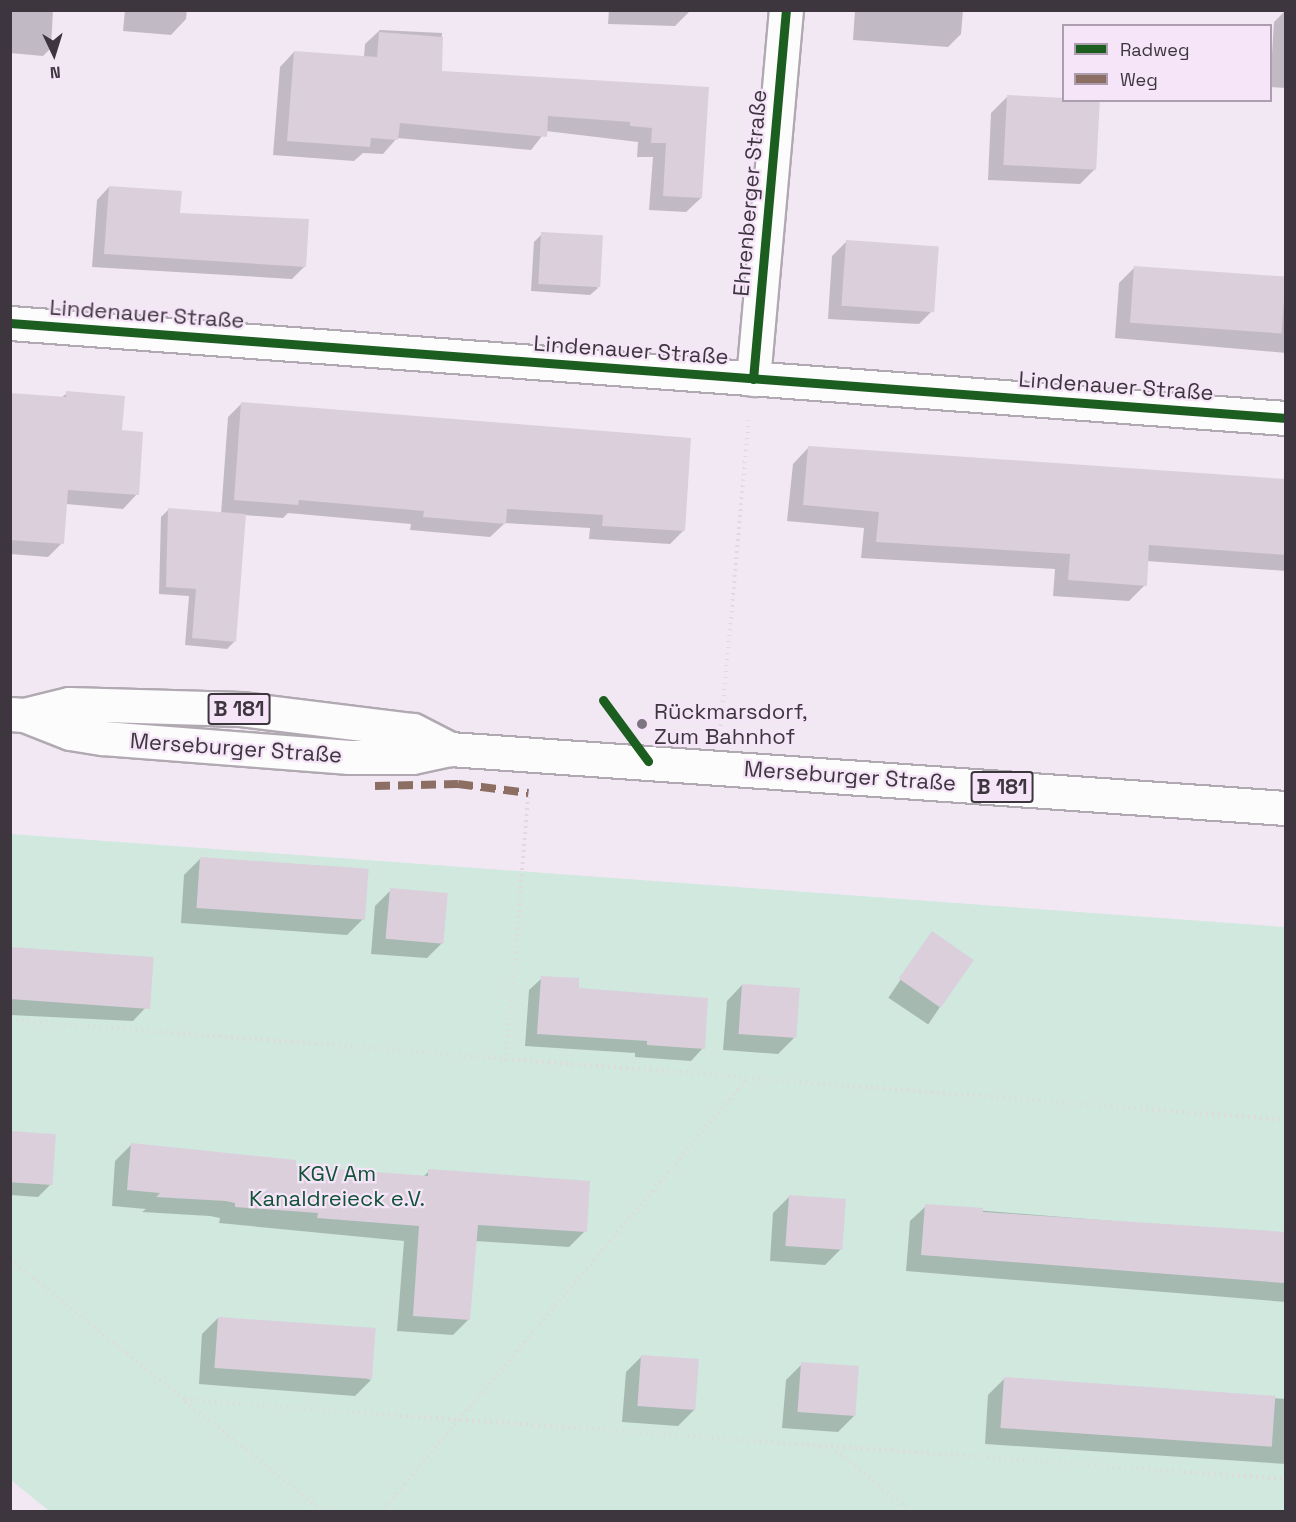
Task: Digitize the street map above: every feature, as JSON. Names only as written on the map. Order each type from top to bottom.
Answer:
[{"type":"street","name":"Ehrenberger Straße","points":[[753,379],[786,10]]},
{"type":"street","name":"Lindenauer Straße","points":[[10,323],[1286,418]]},
{"type":"street","name":"Merseburger Straße","points":[[17,715],[70,733],[103,738],[349,757],[412,757],[450,749],[718,766],[1286,808]]},
{"type":"path","points":[[718,766],[753,379]]},
{"type":"path","points":[[506,1061],[531,755]]},
{"type":"path","points":[[10,1020],[746,1080],[1286,1120]]},
{"type":"path","points":[[381,1512],[746,1080]]},
{"type":"path","points":[[10,1259],[324,1512]]},
{"type":"path","points":[[185,1400],[1286,1479]]},
{"type":"path","points":[[830,1446],[912,1512]]},
{"type":"green space","name":"KGV Am Kanaldreieck e.V.","points":[[10,834],[1285,927],[1285,1511],[49,1511],[11,1480]]},
{"type":"building","points":[[379,32],[443,37],[442,71],[709,87],[702,198],[663,196],[666,143],[651,143],[652,128],[630,126],[630,122],[548,116],[547,137],[400,123],[398,140],[371,138],[370,147],[287,141],[294,51],[377,57]]},
{"type":"building","points":[[1007,95],[1062,98],[1062,102],[1100,102],[1096,170],[1003,165]]},
{"type":"building","points":[[109,186],[182,191],[180,213],[309,219],[306,267],[104,254]]},
{"type":"building","points":[[541,232],[603,235],[600,287],[538,284]]},
{"type":"building","points":[[846,240],[939,246],[934,312],[841,306]]},
{"type":"building","points":[[1134,266],[1286,277],[1282,333],[1130,323]]},
{"type":"building","points":[[66,391],[125,396],[122,430],[143,432],[139,495],[68,490],[64,544],[10,540],[10,393],[66,397]]},
{"type":"building","points":[[241,402],[691,438],[685,531],[602,526],[603,515],[507,509],[506,524],[423,517],[424,511],[299,500],[298,505],[234,500]]},
{"type":"building","points":[[808,446],[1286,479],[1286,555],[1149,545],[1147,586],[1068,580],[1070,554],[876,542],[879,512],[803,505]]},
{"type":"building","points":[[168,508],[246,514],[236,642],[192,638],[196,589],[166,587]]},
{"type":"building","points":[[200,857],[369,869],[365,920],[196,908]]},
{"type":"building","points":[[390,888],[448,893],[443,944],[386,939]]},
{"type":"building","points":[[932,931],[974,960],[941,1008],[899,979]]},
{"type":"building","points":[[10,947],[154,957],[150,1009],[10,999]]},
{"type":"building","points":[[541,976],[579,978],[579,988],[708,998],[705,1049],[647,1045],[647,1041],[537,1034]]},
{"type":"building","points":[[742,984],[800,988],[796,1038],[739,1034]]},
{"type":"building","points":[[10,1131],[56,1134],[52,1185],[10,1182]]},
{"type":"building","points":[[131,1143],[296,1160],[296,1166],[428,1176],[428,1169],[590,1181],[587,1232],[478,1225],[470,1320],[413,1316],[419,1226],[317,1218],[318,1213],[235,1207],[235,1203],[226,1201],[156,1197],[160,1193],[127,1190]]},
{"type":"building","points":[[789,1195],[846,1199],[842,1250],[785,1246]]},
{"type":"building","points":[[925,1204],[983,1208],[983,1212],[1286,1232],[1284,1283],[921,1255]]},
{"type":"building","points":[[218,1317],[376,1328],[372,1379],[214,1368]]},
{"type":"building","points":[[641,1355],[699,1359],[695,1410],[637,1406]]},
{"type":"building","points":[[801,1362],[859,1366],[855,1416],[798,1412]]},
{"type":"building","points":[[1004,1377],[1275,1396],[1272,1447],[1000,1428]]},
{"type":"marked path","points":[[375,786],[458,784],[528,793]]},
{"type":"cycle path","points":[[753,379],[786,10]]},
{"type":"cycle path","points":[[10,323],[1286,418]]},
{"type":"cycle path","points":[[603,700],[648,761]]},
{"type":"place","name":"Rückmarsdorf, Zum Bahnhof","points":[[642,724]]}]
